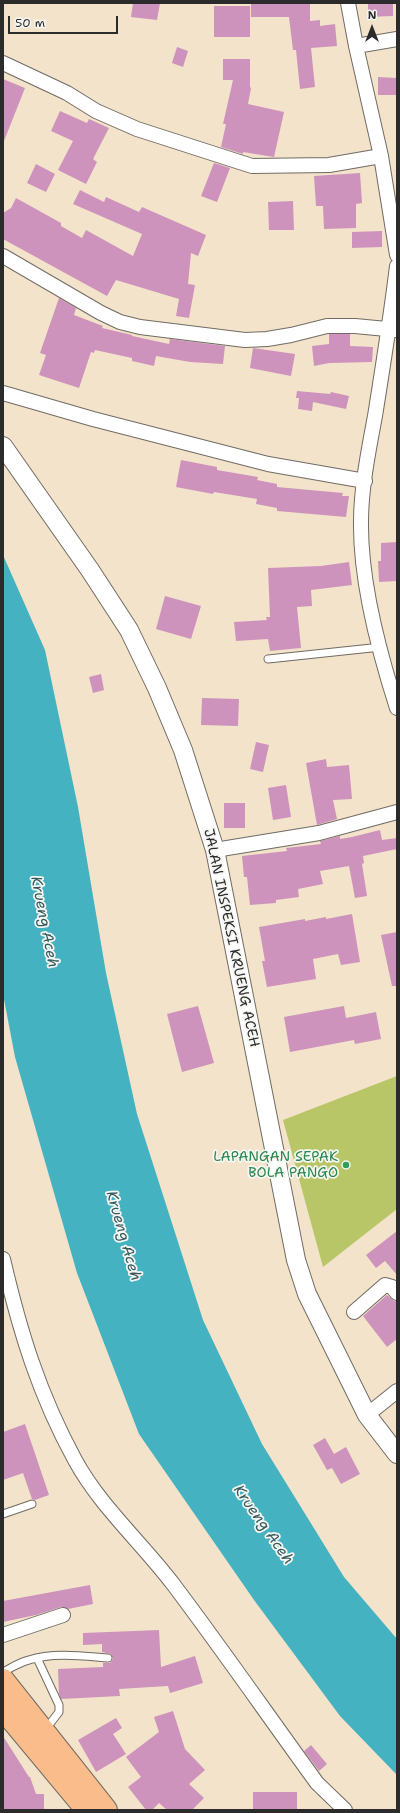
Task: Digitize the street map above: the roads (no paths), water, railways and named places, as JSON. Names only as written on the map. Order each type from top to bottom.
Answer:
[{"type":"highway","points":[[3,1680],[106,1810]]},
{"type":"highway","points":[[3,1709],[87,1810]]},
{"type":"street","points":[[348,3],[356,46],[394,209],[397,255]]},
{"type":"street","points":[[356,46],[397,39]]},
{"type":"street","points":[[3,63],[67,93],[96,111],[136,129],[252,166],[328,165],[382,156]]},
{"type":"street","points":[[3,256],[101,313],[120,322],[140,328],[245,340],[291,335],[327,326],[355,326],[393,329]]},
{"type":"street","points":[[397,266],[393,329],[365,480],[361,520],[365,572],[380,647],[397,708]]},
{"type":"street","points":[[3,393],[92,419],[268,464],[365,480]]},
{"type":"street","name":"JALAN INSPEKSI KRUENG ACEH","points":[[3,446],[90,570],[128,630],[157,688],[183,750],[214,850],[296,1260],[307,1294],[367,1415],[397,1454]]},
{"type":"street","points":[[214,850],[319,833],[397,812]]},
{"type":"street","points":[[3,1259],[15,1311],[37,1382],[54,1420],[76,1462],[94,1489],[172,1583],[317,1783],[345,1810]]},
{"type":"street","points":[[354,1312],[385,1285],[392,1286],[397,1293]]},
{"type":"street","points":[[367,1415],[397,1391]]},
{"type":"street","points":[[3,1635],[63,1615]]},
{"type":"lane","points":[[268,659],[380,647]]},
{"type":"lane","points":[[3,1514],[32,1504]]},
{"type":"lane","points":[[3,1672],[37,1658],[81,1656],[108,1658]]},
{"type":"lane","points":[[37,1658],[60,1705],[59,1712],[44,1733]]},
{"type":"water","name":"Krueng Aceh","points":[[3,555],[45,650],[78,807],[106,973],[137,1114],[203,1320],[262,1444],[344,1577],[397,1639],[397,1775],[340,1716],[254,1600],[139,1434],[77,1273],[15,1057],[3,994]]},
{"type":"place","name":"LAPANGAN SEPAK BOLA PANGO","points":[[346,1165]]}]
